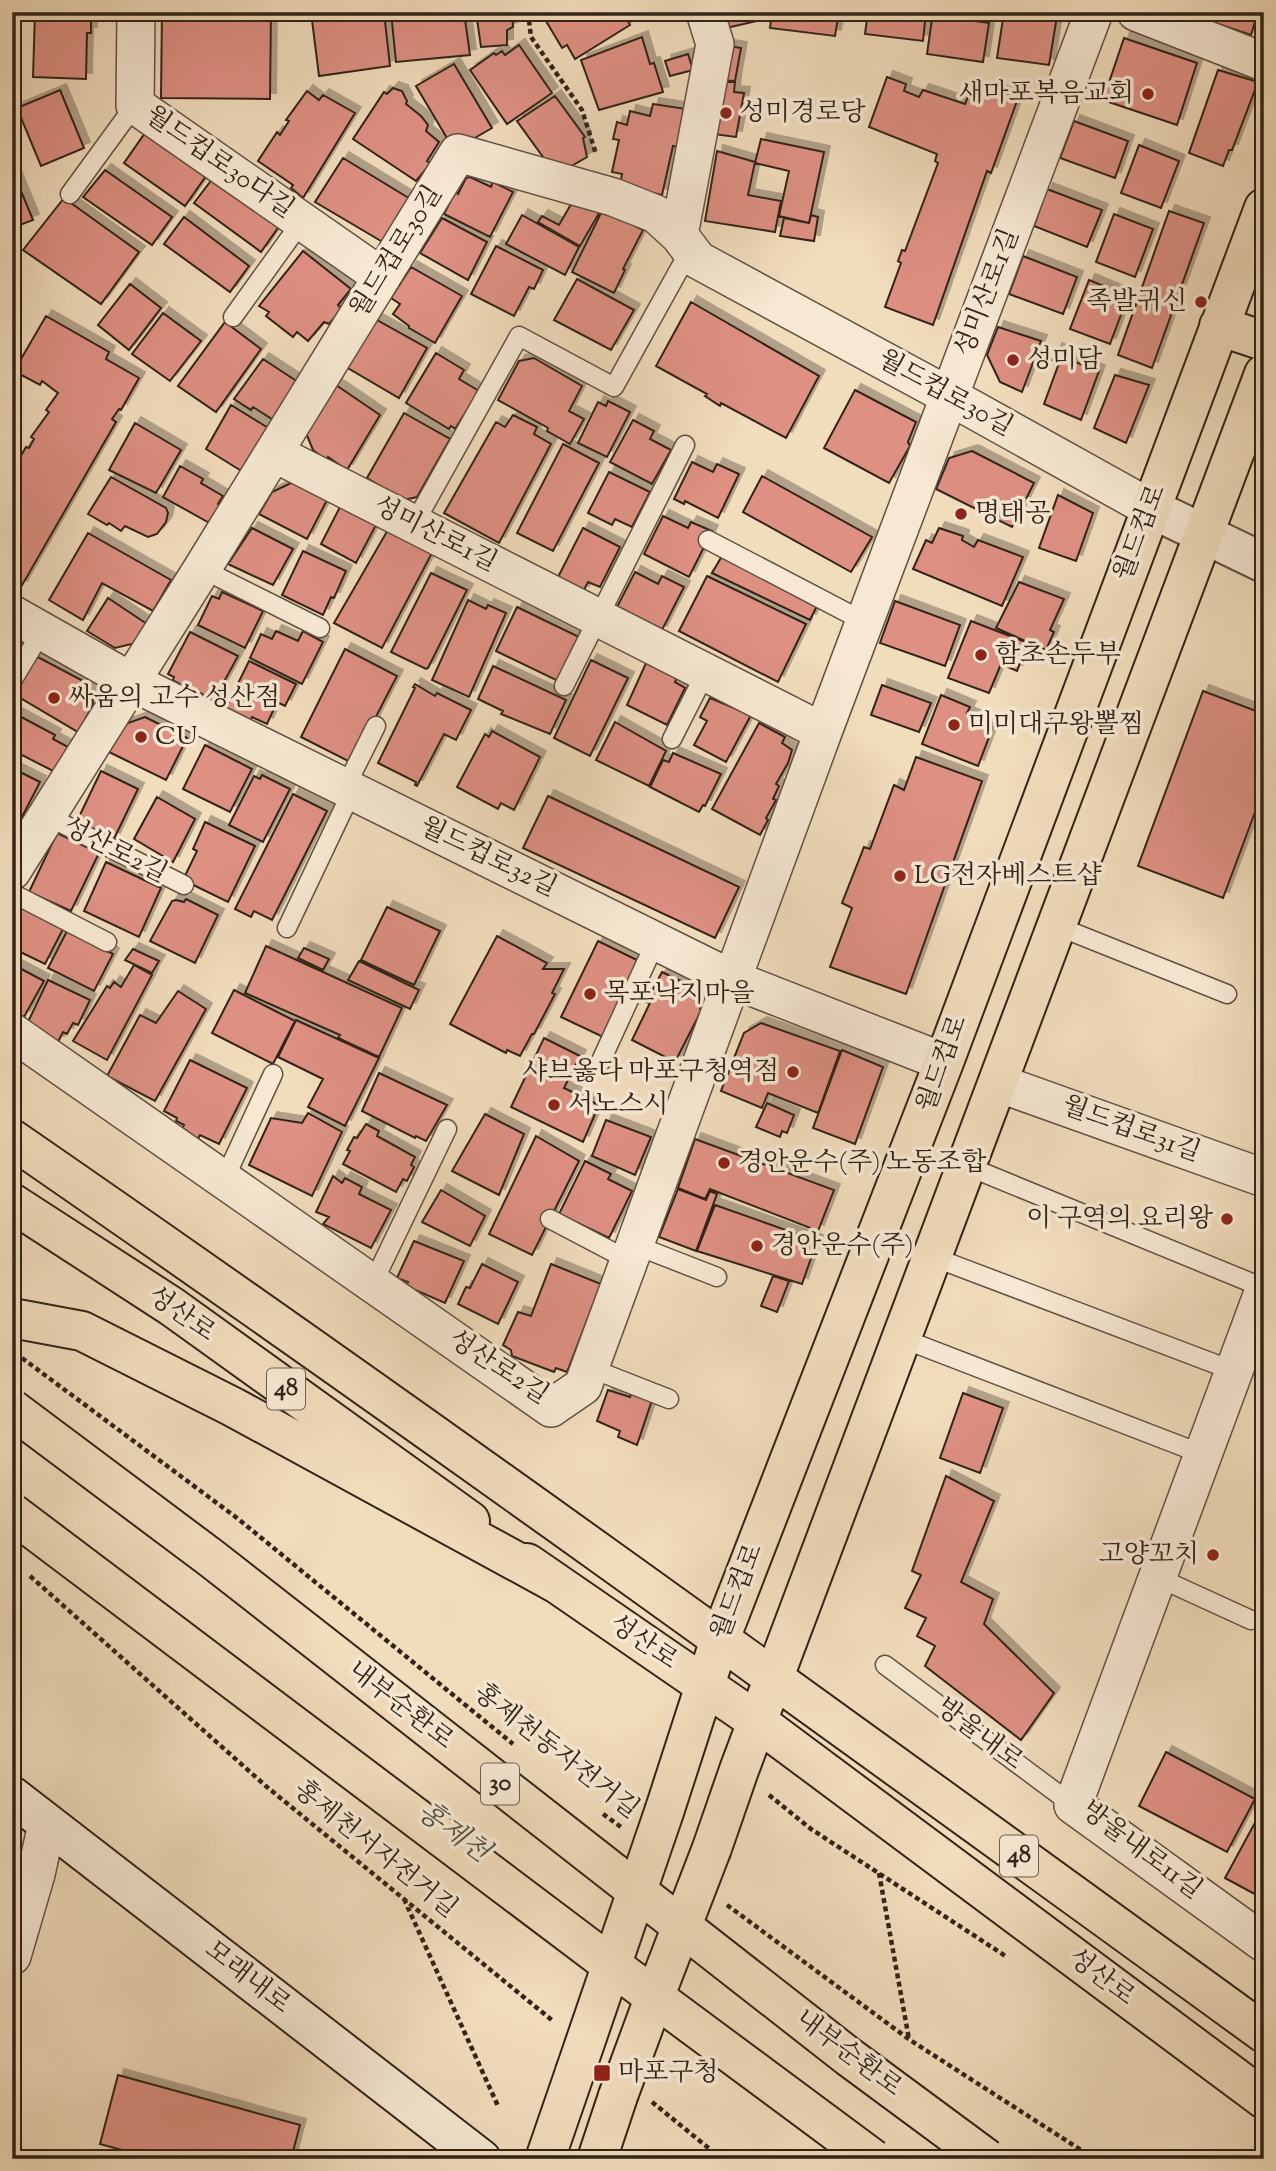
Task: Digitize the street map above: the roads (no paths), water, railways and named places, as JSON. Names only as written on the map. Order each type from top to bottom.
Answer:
[{"type":"main road","name":"월드컵로","points":[[545,2159],[720,1639],[944,1062],[1264,208]]},
{"type":"main road","points":[[1219,326],[1264,341]]},
{"type":"main road","points":[[597,2159],[633,2097],[656,1993],[1264,374]]},
{"type":"main road","name":"월드컵로30길","points":[[1150,508],[1204,534]]},
{"type":"main road","points":[[1204,534],[1264,563]]},
{"type":"main road","points":[[1090,670],[1146,688]]},
{"type":"main road","name":"성산로","points":[[12,1139],[249,1302],[775,1678],[1264,2033]]},
{"type":"main road","name":"성산로","points":[[12,1203],[171,1306],[554,1582],[758,1722],[1264,2099]]},
{"type":"main road","points":[[12,1318],[82,1331],[233,1407],[554,1582]]},
{"type":"main road","name":"내부순환로","points":[[12,1409],[211,1558],[849,2057],[986,2159]]},
{"type":"main road","points":[[12,1513],[873,2159]]},
{"type":"main road","name":"모래내로","points":[[12,1796],[481,2159]]},
{"type":"main road","points":[[849,2057],[1011,2159]]},
{"type":"street","name":"월드컵로30다길","points":[[136,12],[135,105],[382,277]]},
{"type":"street","points":[[684,243],[715,44],[705,12]]},
{"type":"street","name":"성미산로1길","points":[[734,980],[823,732],[1094,12]]},
{"type":"street","points":[[1136,12],[1261,53]]},
{"type":"street","name":"월드컵로30길","points":[[12,871],[274,453],[457,153],[613,197],[656,214],[698,260],[1150,508]]},
{"type":"street","name":"성미산로1길","points":[[274,453],[823,732]]},
{"type":"street","name":"월드컵로32길","points":[[27,622],[132,682],[734,980],[944,1062]]},
{"type":"street","name":"성산로2길","points":[[12,1032],[551,1408],[583,1386],[734,980]]},
{"type":"street","name":"월드컵로31길","points":[[998,1083],[1264,1178]]},
{"type":"street","name":"방울내로11길","points":[[1264,1289],[1256,1338],[1234,1371],[1073,1805],[1264,1943]]},
{"type":"street","points":[[12,1956],[36,1874],[47,1824]]},
{"type":"lane","name":"월드컵로30다길","points":[[69,194],[135,105]]},
{"type":"lane","name":"월드컵로30다길","points":[[233,317],[302,221]]},
{"type":"lane","points":[[414,524],[519,336],[614,387],[684,243]]},
{"type":"lane","points":[[564,687],[685,446]]},
{"type":"lane","points":[[708,540],[865,622]]},
{"type":"lane","points":[[202,569],[320,628]]},
{"type":"lane","name":"월드컵로32길","points":[[12,681],[27,622]]},
{"type":"lane","points":[[672,739],[706,672]]},
{"type":"lane","points":[[287,928],[376,726]]},
{"type":"lane","name":"성산로2길","points":[[47,816],[184,885]]},
{"type":"lane","points":[[12,893],[107,942]]},
{"type":"lane","points":[[1057,926],[1227,994]]},
{"type":"lane","points":[[600,1063],[656,942]]},
{"type":"lane","points":[[224,1180],[273,1074]]},
{"type":"lane","points":[[373,1283],[447,1129]]},
{"type":"lane","points":[[967,1166],[1264,1289]]},
{"type":"lane","points":[[550,1219],[632,1253],[717,1277]]},
{"type":"lane","points":[[933,1257],[1234,1371]]},
{"type":"lane","points":[[901,1338],[1202,1454]]},
{"type":"lane","points":[[590,1367],[669,1399]]},
{"type":"lane","points":[[1157,1577],[1251,1620]]},
{"type":"lane","name":"방울내로","points":[[884,1665],[1073,1805]]},
{"type":"place","name":"새마포복음교회","points":[[1148,94]]},
{"type":"place","name":"성미경로당","points":[[726,113]]},
{"type":"place","name":"족발귀신","points":[[1201,302]]},
{"type":"place","name":"성미담","points":[[1013,360]]},
{"type":"place","name":"명태공","points":[[961,514]]},
{"type":"place","name":"함초손두부","points":[[981,655]]},
{"type":"place","name":"싸움의 고수 성산점","points":[[54,698]]},
{"type":"place","name":"미미대구왕뽈찜","points":[[954,725]]},
{"type":"place","name":"CU","points":[[141,737]]},
{"type":"place","name":"LG전자베스트샵","points":[[900,876]]},
{"type":"place","name":"목포낙지마을","points":[[590,994]]},
{"type":"place","name":"샤브옳다 마포구청역점","points":[[793,1072]]},
{"type":"place","name":"서노스시","points":[[554,1105]]},
{"type":"place","name":"경안운수(주) 노동조합","points":[[724,1163]]},
{"type":"place","name":"이 구역의 요리왕","points":[[1227,1219]]},
{"type":"place","name":"경안운수(주)","points":[[757,1246]]},
{"type":"place","name":"고양꼬치","points":[[1213,1555]]},
{"type":"place","name":"마포구청","points":[[602,2073]]},
{"type":"water label","name":"홍제천","points":[[453,1833]]}]
